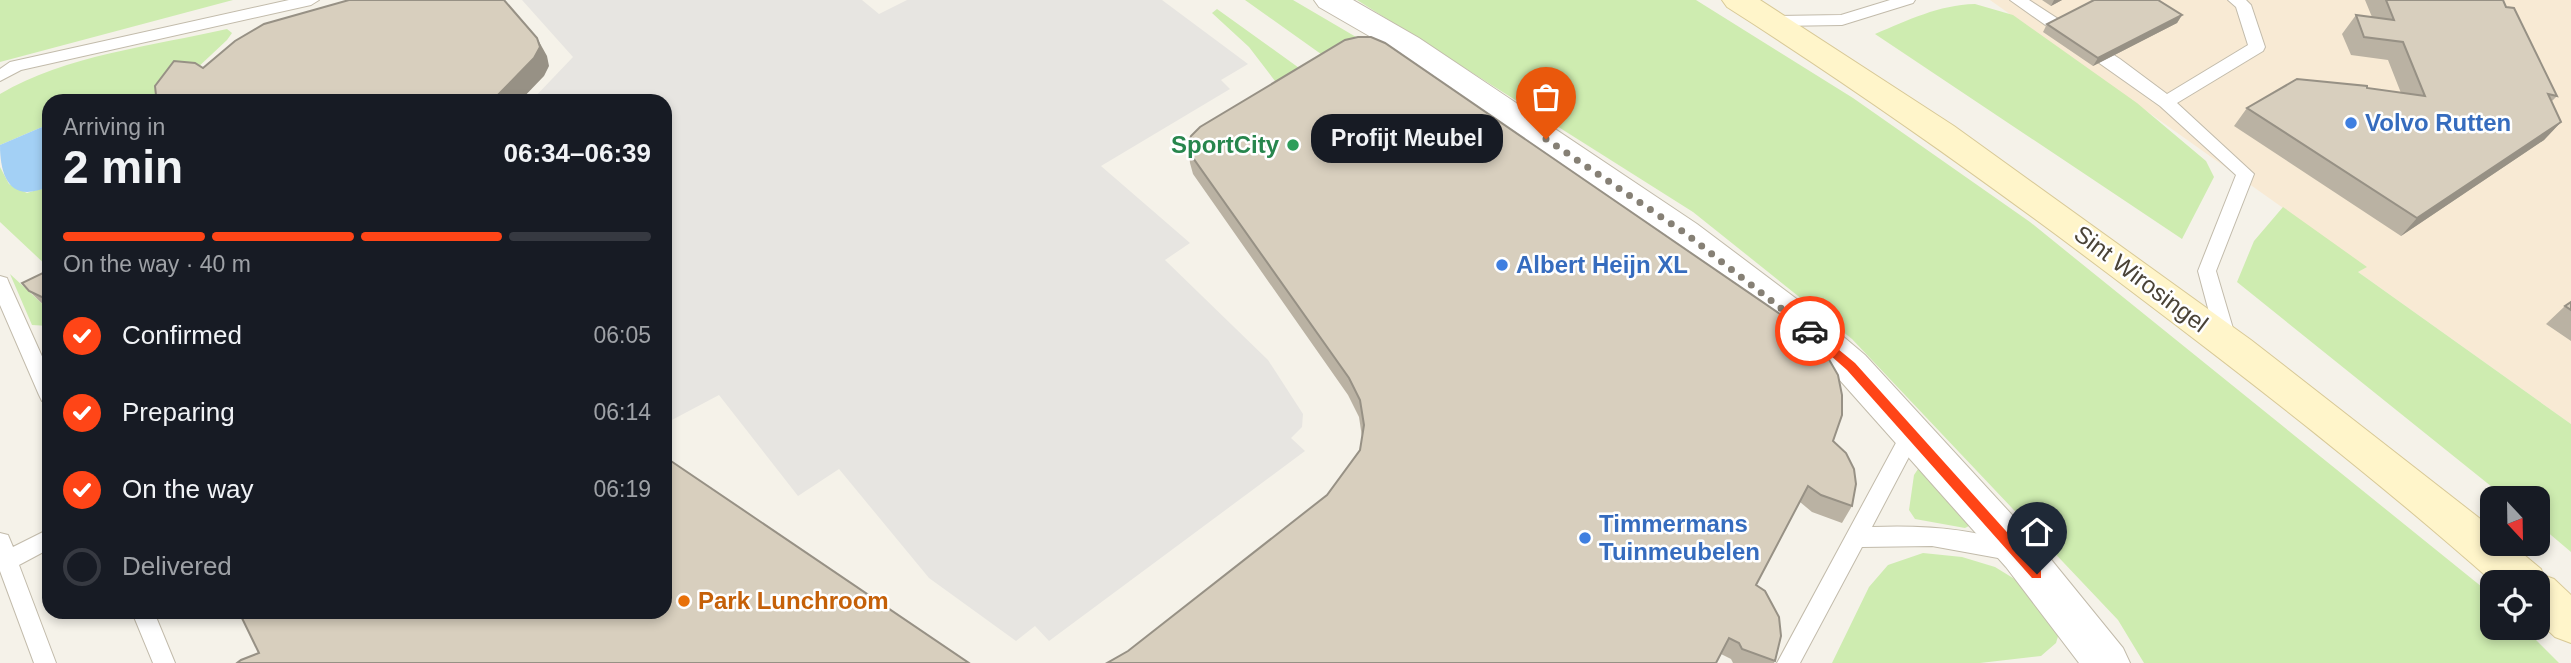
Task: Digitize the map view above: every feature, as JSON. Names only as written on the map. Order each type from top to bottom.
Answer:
[{"type":"main road","name":"Sint Wirosingel","points":[[1738,0],[1977,157],[2227,342],[2510,570]]},
{"type":"main road","points":[[2550,604],[2571,623]]},
{"type":"street","points":[[1330,0],[1408,45],[1685,233],[1800,322],[1851,366],[2021,554],[2107,663]]},
{"type":"lane","points":[[0,76],[16,66],[311,0]]},
{"type":"lane","points":[[1772,21],[1842,20],[1907,0]]},
{"type":"lane","points":[[2018,0],[2166,102],[2245,174],[2207,271],[2227,342]]},
{"type":"lane","points":[[2166,102],[2257,47],[2243,5],[2236,0]]},
{"type":"lane","points":[[0,283],[42,378]]},
{"type":"lane","points":[[1788,663],[1911,434]]},
{"type":"lane","points":[[1855,538],[1904,534],[1965,539],[2021,554]]},
{"type":"lane","points":[[42,540],[4,552],[46,663]]},
{"type":"lane","points":[[146,619],[164,663]]},
{"type":"shaded area","points":[[522,0],[862,0],[879,14],[907,0],[1162,0],[1248,64],[1221,80],[1230,89],[1101,166],[1190,243],[1165,260],[1268,360],[1303,414],[1302,427],[1291,438],[1305,451],[1049,641],[1035,626],[1016,641],[929,578],[839,469],[798,496],[719,395],[672,420],[672,94],[538,94],[573,57]]},
{"type":"shaded area","points":[[1990,0],[2571,0],[2571,424],[2358,272],[2366,267]]},
{"type":"green space","points":[[0,0],[233,0],[0,62]]},
{"type":"green space","points":[[1245,0],[1293,0],[1397,61],[1335,64]]},
{"type":"green space","points":[[1357,0],[1696,0],[1853,98],[2030,222],[2480,585],[2480,640],[2536,640],[2559,663],[2144,663],[2118,620],[1852,339],[1693,212]]},
{"type":"green space","points":[[1975,4],[2013,15],[2137,103],[2206,161],[2214,177],[2182,239],[1875,34],[1936,10]]},
{"type":"green space","points":[[1217,9],[1313,78],[1285,94],[1249,47],[1212,13]]},
{"type":"green space","points":[[227,29],[232,33],[172,94],[42,94],[42,127],[0,145],[0,94],[53,70],[110,53]]},
{"type":"green space","points":[[0,167],[9,184],[27,193],[42,188],[42,261],[0,222]]},
{"type":"green space","points":[[2283,207],[2367,267],[2358,272],[2571,424],[2571,552],[2550,534],[2550,486],[2491,486],[2237,282],[2254,241]]},
{"type":"green space","points":[[10,274],[42,304],[42,326],[32,325]]},
{"type":"green space","points":[[1920,466],[1973,524],[1965,528],[1915,519],[1909,510],[1914,475]]},
{"type":"green space","points":[[1923,553],[1962,557],[1995,567],[2034,591],[2059,633],[2056,643],[2041,656],[1980,663],[1832,663],[1869,587],[1888,565]]},
{"type":"water","points":[[42,127],[42,189],[25,192],[10,185],[2,168],[0,145]]},
{"type":"building","points":[[349,0],[504,0],[537,38],[540,47],[534,58],[499,94],[156,94],[155,86],[174,61],[195,63],[203,68],[235,41],[264,24]]},
{"type":"building","points":[[2094,0],[2158,0],[2182,15],[2098,58],[2047,24]]},
{"type":"building","points":[[2386,0],[2503,0],[2506,7],[2514,8],[2557,96],[2548,94],[2561,122],[2417,218],[2247,108],[2297,79],[2367,86],[2425,96],[2403,42],[2364,37],[2356,15],[2394,20]]},
{"type":"building","points":[[1371,37],[1385,43],[1793,323],[1812,338],[1827,356],[1838,375],[1842,395],[1842,415],[1833,441],[1846,453],[1854,469],[1856,484],[1852,506],[1821,495],[1808,486],[1756,585],[1765,591],[1779,617],[1781,636],[1775,661],[1742,649],[1739,643],[1729,638],[1716,663],[1107,663],[1128,651],[1327,495],[1360,450],[1364,425],[1360,400],[1349,378],[1191,155],[1188,145],[1191,136],[1200,127],[1345,40]]},
{"type":"building","points":[[42,273],[42,297],[29,291],[22,283]]},
{"type":"building","points":[[672,462],[969,663],[237,663],[259,653],[242,619],[672,619]]},
{"type":"way so far","points":[[1546,139],[1685,233],[1810,331]]},
{"type":"place","name":"Volvo Rutten","points":[[2351,123]]},
{"type":"place","name":"Profijt Meubel","points":[[1546,139]]},
{"type":"place","name":"SportCity","points":[[1293,145]]},
{"type":"place","name":"Albert Heijn XL","points":[[1502,265]]},
{"type":"place","name":"Timmermans Tuinmeubelen","points":[[1585,538]]},
{"type":"place","name":"Park Lunchroom","points":[[684,601]]},
{"type":"route","points":[[1810,331],[1851,366],[2037,574]]}]
